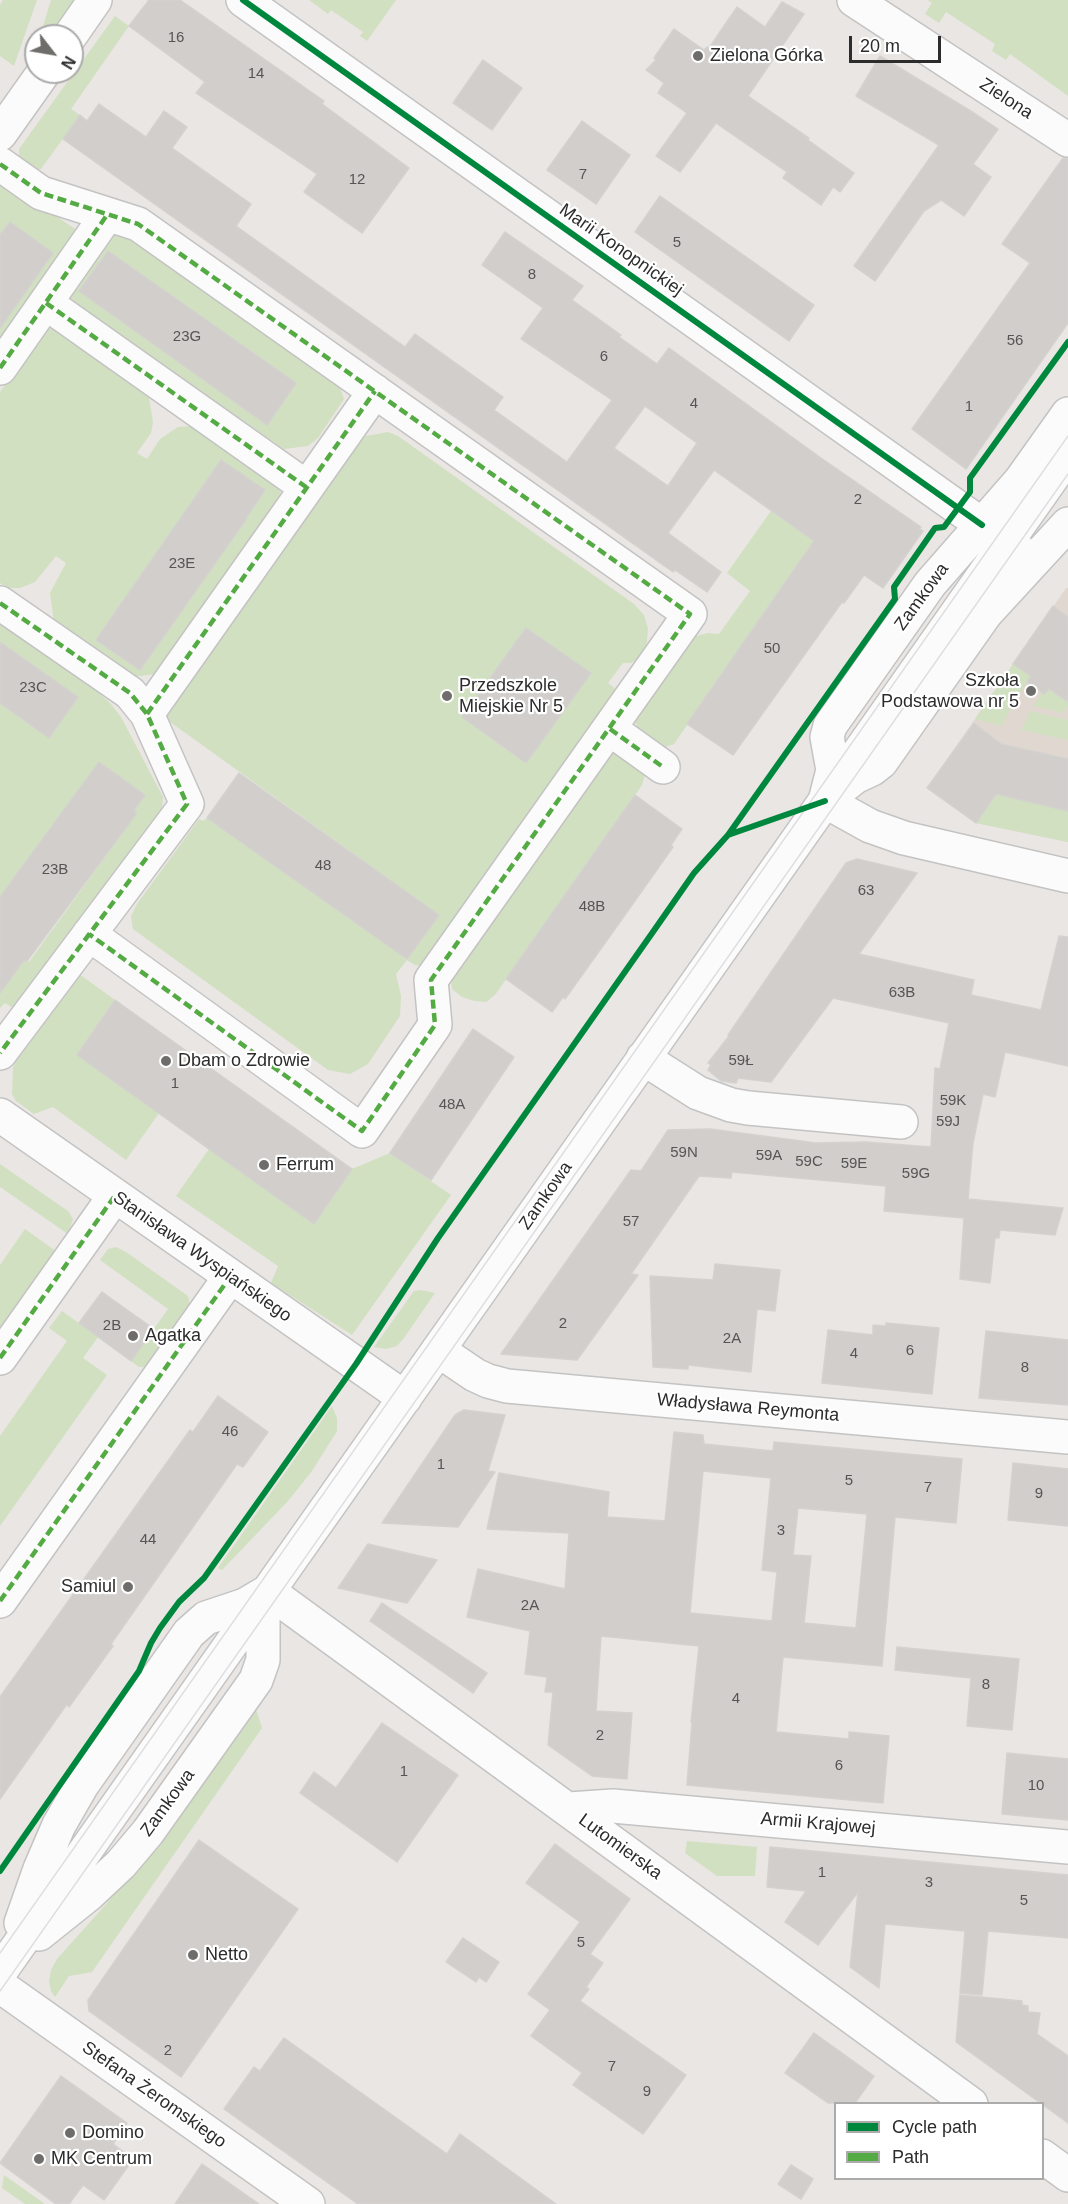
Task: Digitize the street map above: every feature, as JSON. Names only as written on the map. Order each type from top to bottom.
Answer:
[{"type":"street","points":[[78,24],[95,0]]},
{"type":"street","name":"Marii Konopnickiej","points":[[243,0],[1033,561]]},
{"type":"street","name":"Zielona","points":[[854,0],[1068,140]]},
{"type":"street","points":[[0,134],[35,84]]},
{"type":"street","points":[[0,164],[41,193],[138,224],[690,614],[431,980],[435,1025],[362,1131],[89,934]]},
{"type":"street","points":[[0,368],[107,215]]},
{"type":"street","points":[[46,303],[306,487]]},
{"type":"street","points":[[147,714],[375,391]]},
{"type":"street","name":"Zamkowa","points":[[825,801],[833,770],[827,737],[830,726],[930,584],[994,533],[1021,480],[1068,414]]},
{"type":"street","points":[[994,533],[1068,455]]},
{"type":"street","name":"Zamkowa","points":[[0,1967],[21,1923],[59,1825],[82,1785],[182,1643],[206,1618],[245,1605],[268,1591],[825,801],[855,777],[881,762],[986,613],[1068,524]]},
{"type":"street","points":[[0,603],[130,693],[147,714],[187,804],[0,1053]]},
{"type":"street","points":[[610,729],[663,767]]},
{"type":"street","points":[[825,801],[870,826],[904,838],[1068,876]]},
{"type":"street","points":[[644,1058],[698,1093],[731,1105],[901,1122]]},
{"type":"street","name":"Stanisława Wyspiańskiego","points":[[0,1115],[114,1197],[405,1398]]},
{"type":"street","points":[[0,1358],[114,1197]]},
{"type":"street","points":[[0,1601],[230,1278]]},
{"type":"street","name":"Władysława Reymonta","points":[[438,1350],[475,1375],[507,1386],[1068,1437]]},
{"type":"street","name":"Zamkowa","points":[[0,1973],[41,1933],[89,1894],[121,1864],[148,1832],[256,1680],[263,1660],[263,1618],[268,1591]]},
{"type":"street","name":"Lutomierska","points":[[268,1591],[970,2102]]},
{"type":"street","name":"Armii Krajowej","points":[[569,1809],[613,1806],[1068,1847]]},
{"type":"street","name":"Stefana Żeromskiego","points":[[0,1986],[308,2204]]},
{"type":"street","points":[[1044,2157],[1068,2175]]},
{"type":"shaded area","name":"Szkoła Podstawowa nr 5","points":[[1068,588],[1068,842],[976,823],[927,788]]},
{"type":"green space","points":[[3,0],[37,0],[29,24],[24,24],[24,37],[14,66],[0,56],[0,5]]},
{"type":"green space","points":[[51,0],[74,0],[59,24],[44,24]]},
{"type":"green space","points":[[309,0],[396,0],[367,41],[360,36],[363,32],[331,10],[328,14]]},
{"type":"green space","points":[[928,0],[1068,0],[1068,96],[1010,54],[1006,60],[992,51],[995,44],[946,12],[939,23],[925,14],[932,3]]},
{"type":"green space","points":[[115,16],[129,26],[71,109],[80,115],[41,169],[35,170],[19,161],[19,149],[66,84],[84,84],[84,59]]},
{"type":"green space","points":[[0,182],[9,184],[75,229],[77,238],[0,349]]},
{"type":"green space","points":[[109,236],[130,240],[340,388],[344,399],[318,438],[308,446],[284,449],[69,298]]},
{"type":"green space","points":[[57,327],[148,392],[153,422],[151,433],[137,453],[147,459],[160,439],[178,427],[196,426],[276,480],[281,495],[276,509],[156,674],[132,677],[54,622],[50,593],[66,563],[56,556],[35,582],[20,588],[7,588],[0,583],[0,392],[41,335],[48,329]]},
{"type":"green space","points":[[388,432],[398,436],[634,604],[644,615],[648,629],[646,651],[639,659],[631,663],[623,663],[608,683],[619,692],[423,966],[415,965],[407,960],[396,974],[401,996],[400,1016],[368,1064],[350,1074],[328,1070],[133,929],[131,916],[137,904],[199,819],[203,821],[207,818],[407,959],[439,915],[159,714],[351,448],[366,436]]},
{"type":"green space","points":[[771,511],[814,541],[783,585],[788,588],[771,614],[765,611],[674,744],[665,747],[655,743],[641,732],[635,722],[638,714],[693,637],[708,633],[719,634],[750,591],[727,573]]},
{"type":"green space","points":[[0,623],[92,687],[110,703],[121,717],[163,797],[162,810],[17,1011],[5,1003],[0,1008],[0,966],[24,960],[29,962],[137,813],[134,810],[145,795],[99,762],[0,897]]},
{"type":"green space","points":[[1013,664],[1031,676],[1002,726],[975,719]]},
{"type":"green space","points":[[1046,687],[1068,694],[1068,706],[1063,713],[1033,706]]},
{"type":"green space","points":[[1030,711],[1068,720],[1068,740],[1021,730]]},
{"type":"green space","points":[[622,750],[642,763],[645,775],[642,785],[495,995],[486,1002],[462,997],[452,989],[451,978],[609,751]]},
{"type":"green space","points":[[996,794],[1068,811],[1068,842],[976,823]]},
{"type":"green space","points":[[75,971],[115,1000],[77,1055],[159,1113],[126,1160],[53,1107],[34,1114],[16,1101],[12,1094],[13,1068],[20,1049]]},
{"type":"green space","points":[[209,1149],[314,1223],[352,1169],[390,1153],[451,1195],[352,1335],[271,1283],[278,1266],[176,1196]]},
{"type":"green space","points":[[0,1164],[68,1211],[73,1219],[68,1234],[0,1187]]},
{"type":"green space","points":[[25,1229],[57,1252],[0,1334],[0,1265]]},
{"type":"green space","points":[[116,1247],[188,1296],[190,1306],[147,1367],[139,1367],[131,1361],[168,1309],[100,1260],[108,1249]]},
{"type":"green space","points":[[414,1291],[435,1293],[404,1338],[397,1346],[386,1349],[374,1347]]},
{"type":"green space","points":[[62,1311],[98,1337],[83,1358],[107,1375],[0,1526],[0,1436],[67,1341],[49,1328]]},
{"type":"green space","points":[[332,1406],[337,1418],[337,1431],[312,1471],[288,1501],[222,1570],[218,1568]]},
{"type":"green space","points":[[254,1703],[262,1728],[92,1972],[69,1976],[55,1997],[49,1981],[51,1970],[57,1959],[142,1864]]},
{"type":"green space","points":[[687,1841],[757,1847],[755,1876],[717,1876],[685,1853]]},
{"type":"green space","points":[[4,2175],[45,2204],[25,2204],[2,2188]]},
{"type":"building","points":[[149,0],[180,0],[324,101],[322,104],[409,168],[362,233],[304,192],[317,174],[196,93],[205,82],[129,26]]},
{"type":"building","points":[[782,2],[804,14],[748,96],[809,138],[808,140],[854,173],[840,192],[833,187],[821,205],[783,178],[787,172],[716,123],[680,172],[656,156],[687,113],[658,93],[664,83],[646,70],[656,60],[654,58],[674,29],[704,50],[709,48],[737,7],[765,27]]},
{"type":"building","points":[[880,56],[998,129],[973,164],[991,177],[964,216],[941,200],[924,211],[875,281],[854,266],[939,145],[856,96]]},
{"type":"building","points":[[483,60],[522,88],[492,130],[453,103]]},
{"type":"building","points":[[99,104],[146,137],[164,111],[187,127],[172,148],[251,204],[236,226],[405,347],[415,334],[503,397],[494,410],[567,462],[612,400],[521,339],[543,308],[482,265],[505,232],[583,286],[572,300],[621,335],[619,337],[657,364],[669,348],[921,527],[919,529],[923,531],[883,588],[864,575],[844,603],[842,602],[733,755],[687,724],[814,541],[714,470],[668,533],[721,572],[707,592],[675,570],[673,572],[63,139],[80,115],[87,121]],"holes":[[[645,406],[697,443],[668,486],[614,448]]]},
{"type":"building","points":[[582,121],[630,155],[596,204],[547,170]]},
{"type":"building","points":[[1063,158],[1068,159],[1068,323],[966,469],[912,429],[1030,263],[1002,244]]},
{"type":"building","points":[[660,196],[814,305],[789,341],[635,232]]},
{"type":"building","points":[[10,222],[53,253],[0,328],[0,235]]},
{"type":"building","points":[[108,251],[296,383],[267,425],[79,291]]},
{"type":"building","points":[[221,460],[265,490],[140,670],[96,640]]},
{"type":"building","points":[[1053,606],[1068,617],[1068,702],[1049,689],[1044,694],[1027,682],[1031,676],[1013,664]]},
{"type":"building","points":[[526,628],[591,673],[526,763],[462,717]]},
{"type":"building","points":[[0,642],[78,697],[49,738],[0,703]]},
{"type":"building","points":[[974,723],[1001,744],[1068,759],[1068,811],[996,794],[976,823],[927,788]]},
{"type":"building","points":[[99,762],[145,795],[134,810],[137,813],[27,961],[24,960],[0,993],[0,897]]},
{"type":"building","points":[[239,773],[439,915],[407,959],[207,818]]},
{"type":"building","points":[[635,795],[682,829],[671,845],[673,847],[615,929],[565,999],[563,997],[552,1012],[506,979]]},
{"type":"building","points":[[857,859],[917,873],[859,954],[974,980],[971,995],[1041,1010],[1059,936],[1068,937],[1068,1066],[1005,1052],[995,1097],[983,1094],[973,1143],[968,1199],[1063,1208],[1055,1235],[1000,1230],[999,1238],[995,1238],[990,1283],[960,1279],[964,1218],[884,1211],[886,1186],[732,1172],[731,1178],[699,1176],[631,1274],[638,1275],[577,1360],[501,1354],[631,1170],[641,1171],[668,1130],[710,1129],[816,1143],[866,1142],[931,1147],[935,1068],[940,1069],[949,1023],[833,998],[771,1082],[738,1078],[736,1083],[721,1081],[708,1070],[711,1065],[708,1063],[729,1036],[846,863]]},
{"type":"building","points":[[115,1000],[352,1169],[314,1224],[77,1055]]},
{"type":"building","points":[[473,1029],[514,1057],[431,1180],[390,1153]]},
{"type":"building","points":[[715,1264],[780,1270],[775,1311],[757,1309],[751,1372],[688,1365],[688,1369],[653,1367],[650,1276],[713,1280]]},
{"type":"building","points":[[102,1292],[154,1329],[131,1361],[79,1323]]},
{"type":"building","points":[[886,1323],[939,1328],[932,1394],[822,1383],[828,1330],[873,1335],[873,1325],[886,1326]]},
{"type":"building","points":[[986,1331],[1068,1340],[1068,1405],[979,1398]]},
{"type":"building","points":[[218,1396],[268,1432],[243,1467],[237,1464],[111,1644],[113,1646],[69,1707],[67,1704],[0,1799],[0,1697],[190,1430],[193,1432]]},
{"type":"building","points":[[464,1410],[505,1415],[488,1471],[495,1472],[458,1527],[382,1523],[455,1415]]},
{"type":"building","points":[[674,1432],[703,1435],[704,1444],[773,1451],[774,1442],[962,1459],[956,1523],[895,1517],[882,1666],[783,1657],[776,1732],[849,1739],[849,1732],[889,1736],[883,1803],[687,1785],[699,1646],[601,1636],[596,1711],[632,1713],[627,1779],[592,1776],[548,1745],[553,1692],[545,1692],[547,1677],[525,1674],[530,1631],[467,1617],[478,1569],[565,1589],[569,1533],[487,1529],[499,1473],[609,1492],[607,1517],[665,1521]],"holes":[[[703,1471],[771,1478],[762,1570],[777,1572],[772,1621],[690,1613]],[[798,1508],[867,1514],[856,1628],[804,1623],[811,1556],[793,1555]]]},
{"type":"building","points":[[1013,1463],[1068,1469],[1068,1526],[1008,1520]]},
{"type":"building","points":[[368,1544],[437,1560],[407,1603],[338,1588]]},
{"type":"building","points":[[382,1603],[487,1673],[473,1693],[370,1621]]},
{"type":"building","points":[[897,1647],[1019,1659],[1012,1730],[967,1726],[971,1678],[895,1670]]},
{"type":"building","points":[[382,1723],[458,1775],[397,1862],[300,1793],[314,1772],[336,1788]]},
{"type":"building","points":[[1007,1753],[1068,1759],[1068,1820],[1002,1814]]},
{"type":"building","name":"Netto","points":[[199,1840],[298,1909],[181,2077],[89,2011],[88,2000]]},
{"type":"building","points":[[555,1844],[630,1899],[590,1954],[603,1963],[586,1987],[589,1989],[580,2001],[686,2075],[643,2134],[573,2085],[582,2073],[531,2036],[550,2010],[528,1994],[580,1922],[526,1883]]},
{"type":"building","points":[[770,1847],[1068,1875],[1068,1938],[988,1931],[982,1995],[960,1993],[965,1931],[885,1924],[879,1988],[850,1967],[858,1892],[818,1945],[785,1922],[806,1891],[767,1887]]},
{"type":"building","points":[[463,1938],[499,1962],[486,1982],[479,1977],[476,1982],[446,1962]]},
{"type":"building","points":[[960,1995],[1022,2001],[1022,2005],[1028,2006],[1028,2012],[1040,2013],[1037,2034],[1068,2056],[1068,2123],[1044,2106],[1044,2102],[1039,2102],[956,2042]]},
{"type":"building","points":[[814,2033],[874,2076],[856,2102],[828,2103],[785,2073]]},
{"type":"building","points":[[284,2038],[447,2154],[460,2134],[556,2204],[358,2204],[224,2109],[254,2067],[260,2071]]},
{"type":"building","name":"Domino","points":[[61,2076],[127,2123],[113,2144],[133,2159],[104,2200],[83,2185],[69,2204],[56,2204],[0,2163]]},
{"type":"building","points":[[202,2164],[259,2204],[175,2204]]},
{"type":"building","points":[[791,2165],[813,2179],[801,2199],[778,2184]]},
{"type":"tram line","points":[[0,1953],[1068,436]]},
{"type":"tram line","points":[[0,1991],[1068,474]]},
{"type":"marked path","points":[[0,164],[41,193],[138,224],[690,614],[431,980],[435,1025],[362,1131],[89,934]]},
{"type":"marked path","points":[[0,368],[107,215]]},
{"type":"marked path","points":[[46,303],[306,487]]},
{"type":"marked path","points":[[147,714],[375,391]]},
{"type":"marked path","points":[[0,603],[130,693],[147,714],[187,804],[0,1053]]},
{"type":"marked path","points":[[610,729],[663,767]]},
{"type":"marked path","points":[[0,1358],[114,1197]]},
{"type":"marked path","points":[[0,1601],[230,1277]]},
{"type":"cycle path","points":[[243,0],[982,525]]},
{"type":"cycle path","points":[[0,1871],[139,1671],[160,1628],[179,1602],[204,1578],[356,1364],[438,1238],[694,873],[728,835],[895,599],[894,587],[935,528],[944,527],[970,492],[970,478],[1068,342]]},
{"type":"cycle path","points":[[728,835],[825,801]]},
{"type":"place","name":"Zielona Górka","points":[[698,56]]},
{"type":"place","name":"Szkoła Podstawowa nr 5","points":[[1031,691]]},
{"type":"place","name":"Przedszkole Miejskie Nr 5","points":[[447,696]]},
{"type":"place","name":"Dbam o Zdrowie","points":[[166,1061]]},
{"type":"place","name":"Ferrum","points":[[264,1165]]},
{"type":"place","name":"Agatka","points":[[133,1336]]},
{"type":"place","name":"Samiul","points":[[128,1587]]},
{"type":"place","name":"Netto","points":[[193,1955]]},
{"type":"place","name":"Domino","points":[[70,2133]]},
{"type":"place","name":"MK Centrum","points":[[39,2159]]}]
